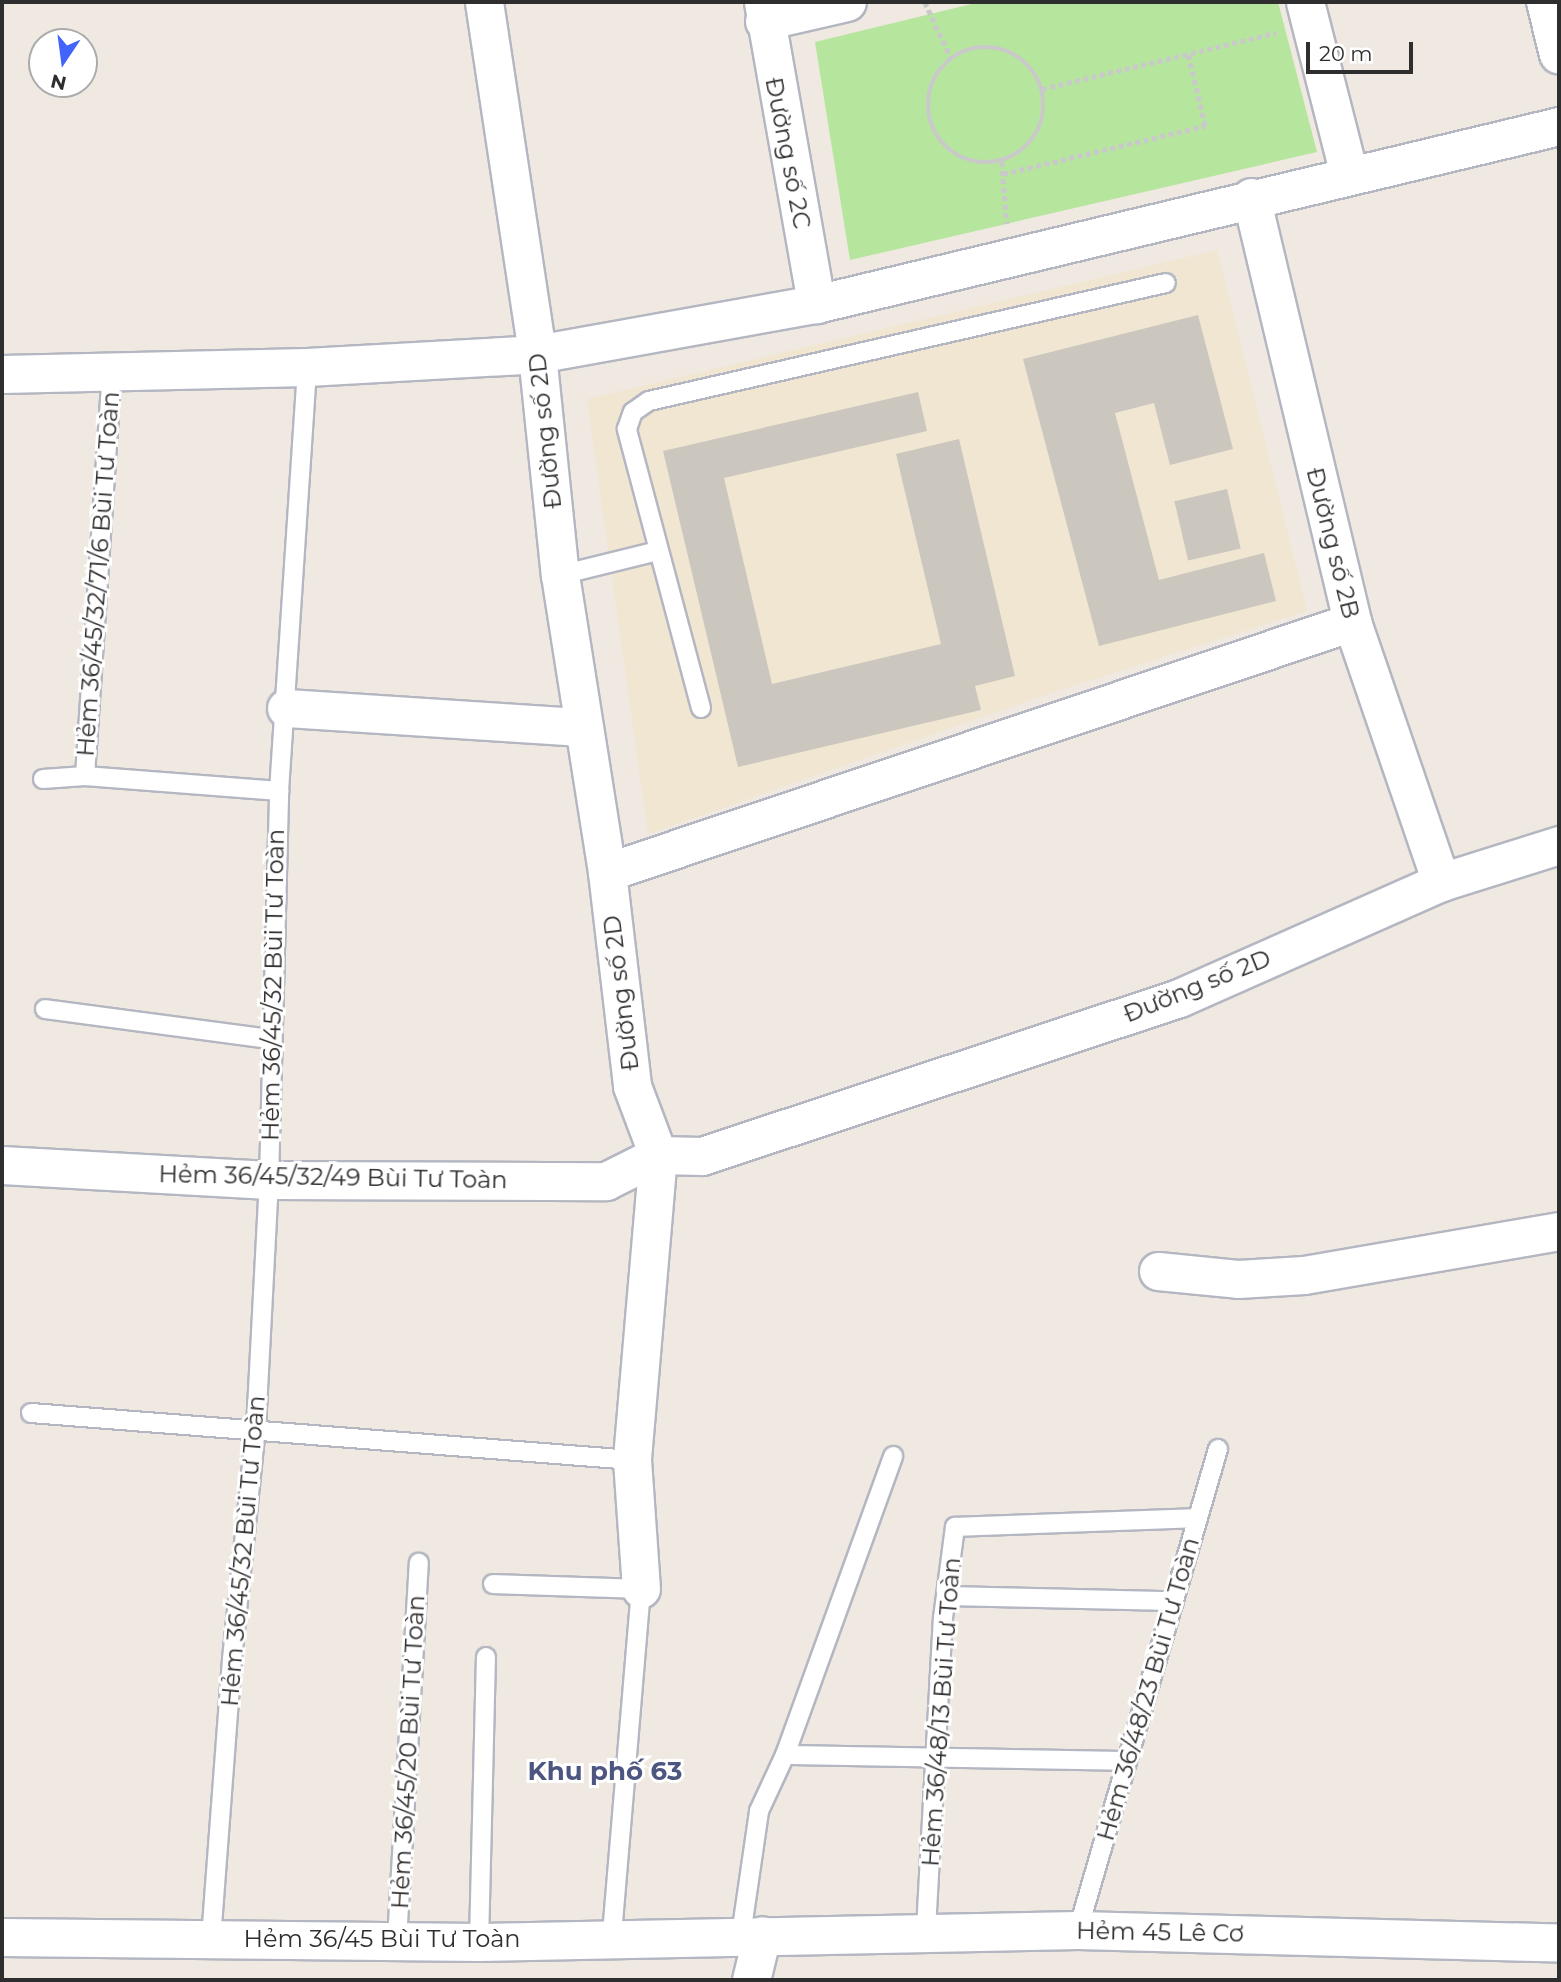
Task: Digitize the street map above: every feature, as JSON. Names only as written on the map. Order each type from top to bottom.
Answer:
[{"type":"street","name":"Đường số 2D","points":[[484,2],[537,354],[560,575],[607,872],[632,1087],[658,1155],[702,1156],[1179,998],[1441,882],[1559,845]]},
{"type":"street","points":[[764,12],[847,2]]},
{"type":"street","points":[[1546,2],[1559,54]]},
{"type":"street","name":"Đường số 2C","points":[[764,12],[817,304]]},
{"type":"street","points":[[1308,13],[1349,174]]},
{"type":"street","points":[[2,374],[307,366],[537,354],[817,304],[1251,197],[1559,126]]},
{"type":"street","name":"Đường số 2B","points":[[1251,197],[1352,622],[1441,882]]},
{"type":"street","points":[[607,872],[1352,622]]},
{"type":"street","points":[[286,708],[582,727]]},
{"type":"street","points":[[641,1589],[632,1460],[658,1155]]},
{"type":"street","name":"Hẻm 36/45/32/49 Bùi Tư Toàn","points":[[2,1165],[269,1180],[606,1181],[658,1155]]},
{"type":"street","points":[[1158,1271],[1238,1279],[1304,1275],[1559,1231]]},
{"type":"street","name":"Hẻm 45 Lê Cơ","points":[[751,1935],[926,1930],[1078,1930],[1559,1943]]},
{"type":"street","points":[[751,1935],[751,1980]]},
{"type":"street","name":"Hẻm 36/45 Bùi Tư Toàn","points":[[2,1937],[479,1942],[751,1935]]},
{"type":"lane","points":[[701,708],[627,429],[633,412],[649,401],[1166,283]]},
{"type":"lane","name":"Hẻm 36/45/32 Bùi Tư Toàn","points":[[211,1938],[232,1659],[256,1428],[269,1180],[270,1039],[279,791],[307,366]]},
{"type":"lane","name":"Hẻm 36/45/32/71/6 Bùi Tư Toàn","points":[[85,776],[112,372]]},
{"type":"lane","points":[[560,575],[658,551]]},
{"type":"lane","points":[[43,779],[85,776],[279,791]]},
{"type":"lane","points":[[45,1009],[270,1039]]},
{"type":"lane","points":[[31,1413],[256,1428],[632,1460]]},
{"type":"lane","name":"Hẻm 36/48/23 Bùi Tư Toàn","points":[[1078,1930],[1218,1449]]},
{"type":"lane","points":[[751,1935],[759,1811],[785,1755],[893,1455]]},
{"type":"lane","name":"Hẻm 36/48/13 Bùi Tư Toàn","points":[[926,1930],[946,1596],[955,1527],[1198,1518]]},
{"type":"lane","name":"Hẻm 36/45/20 Bùi Tư Toàn","points":[[397,1941],[419,1563]]},
{"type":"lane","points":[[494,1584],[641,1589],[611,1937]]},
{"type":"lane","points":[[946,1596],[1174,1601]]},
{"type":"lane","points":[[479,1942],[486,1657]]},
{"type":"lane","points":[[785,1755],[1127,1761]]},
{"type":"path","points":[[925,2],[951,58]]},
{"type":"path","points":[[1042,89],[1188,54],[1308,13]]},
{"type":"path","points":[[969,49],[1005,50],[1022,59],[1042,89],[1041,125],[1019,154],[1002,162],[962,159],[945,148],[933,131],[929,91],[951,58],[969,49]]},
{"type":"path","points":[[1003,174],[1205,126],[1188,54]]},
{"type":"path","points":[[1002,162],[1009,257]]},
{"type":"shaded area","points":[[1217,250],[1307,611],[1051,693],[648,834],[587,399]]},
{"type":"green space","points":[[980,2],[1278,2],[1317,152],[850,260],[815,42]]},
{"type":"building","points":[[1198,315],[1233,449],[1170,465],[1154,403],[1115,413],[1159,580],[1264,553],[1276,601],[1099,646],[1023,359]]},
{"type":"building","points":[[918,392],[927,431],[724,478],[772,684],[941,644],[896,454],[959,439],[1015,676],[975,686],[981,710],[738,767],[663,451]]},
{"type":"building","points":[[1227,489],[1241,548],[1188,561],[1174,501]]},
{"type":"district","name":"Khu phố 63","points":[[605,1772]]}]
